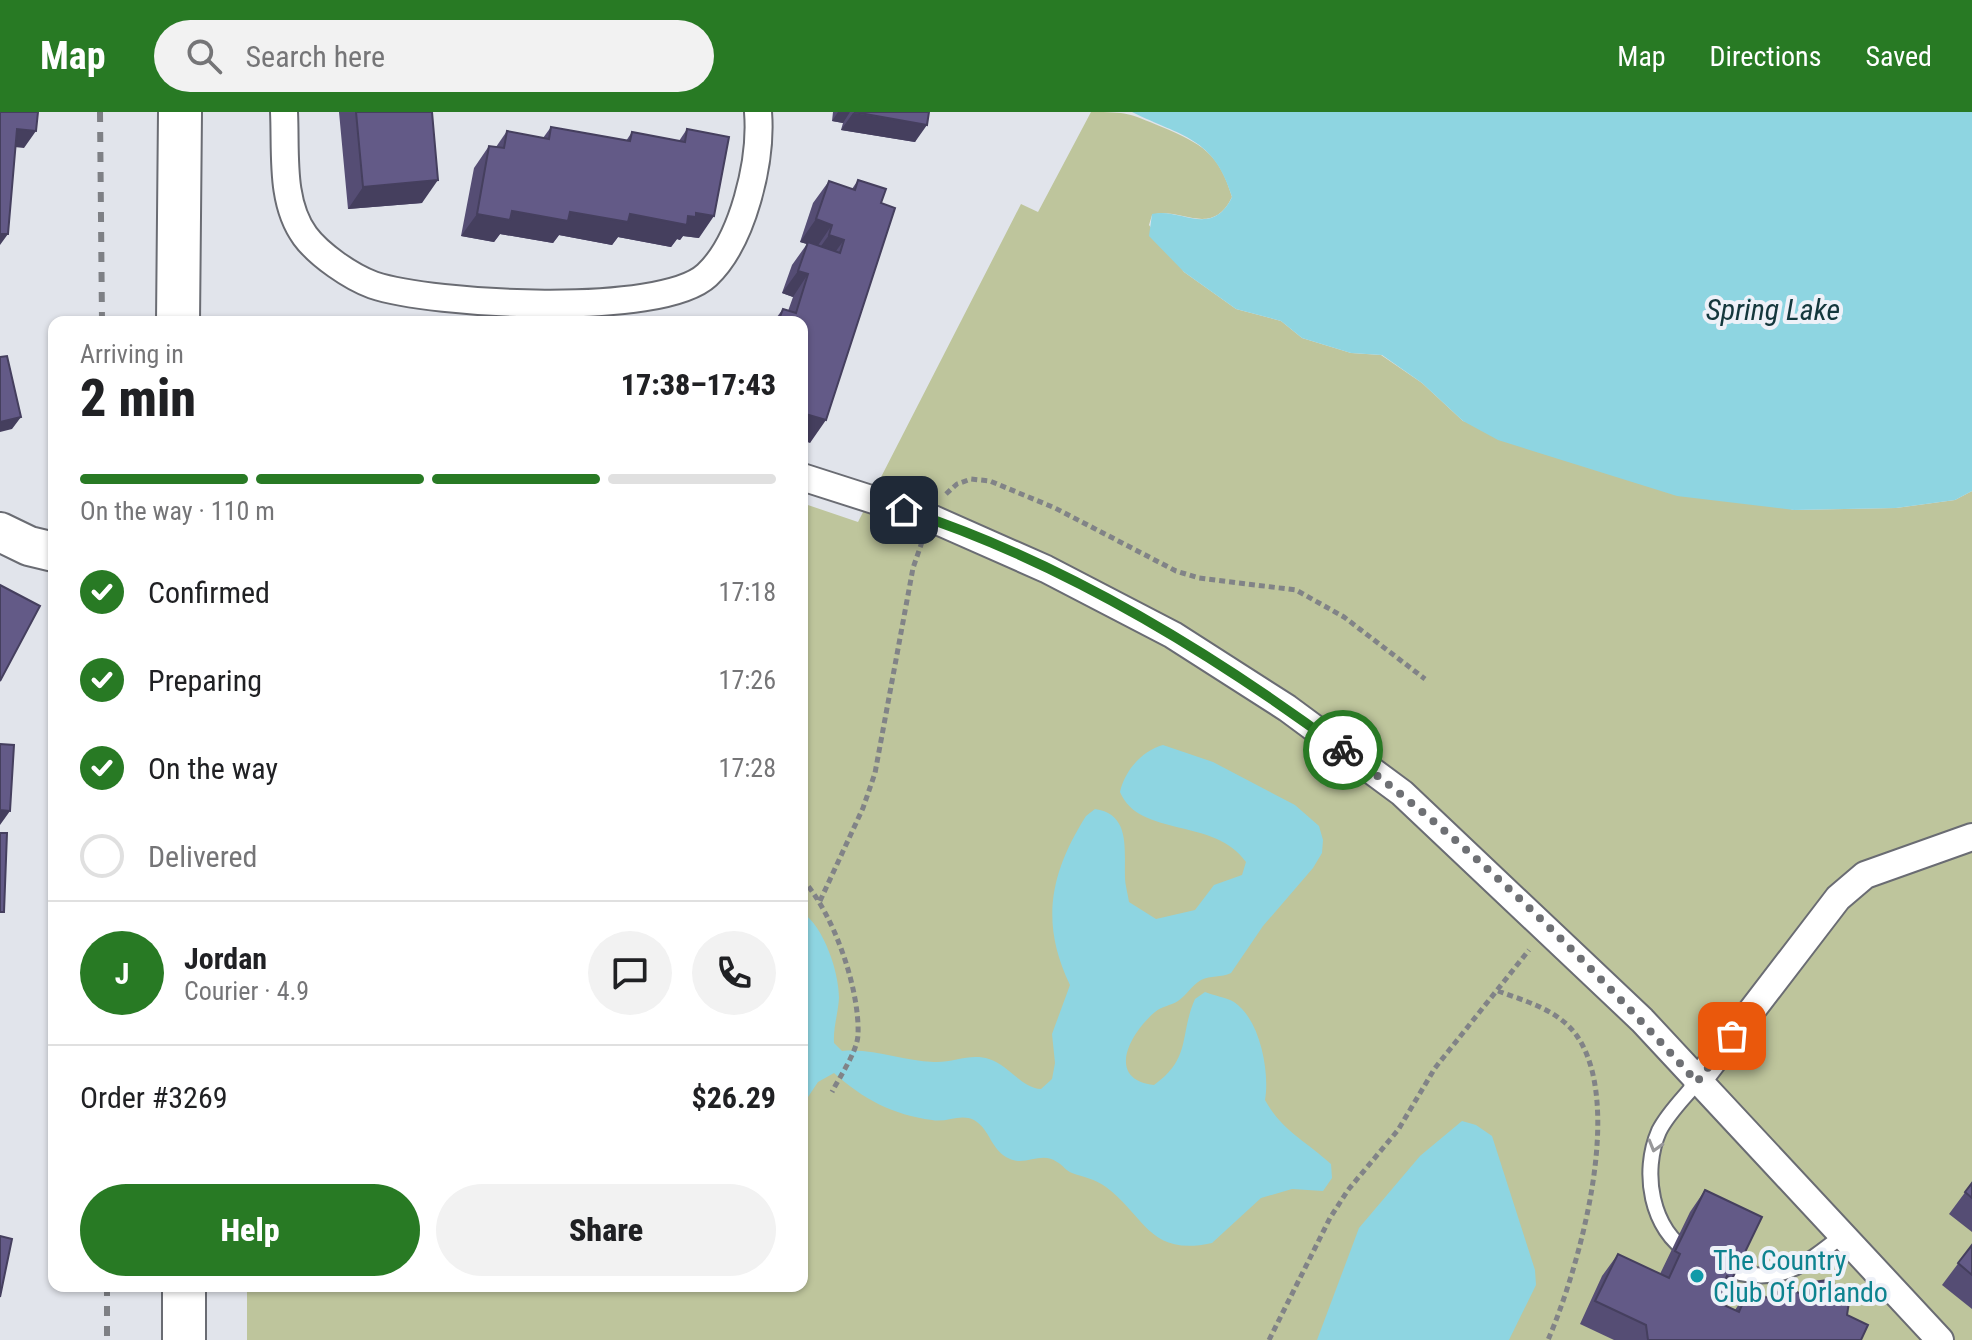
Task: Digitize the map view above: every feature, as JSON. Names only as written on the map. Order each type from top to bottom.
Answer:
[{"type":"main road","points":[[178,316],[180,112]]},
{"type":"main road","points":[[184,1292],[184,1340]]},
{"type":"street","points":[[284,112],[288,195],[306,237],[337,263],[370,284],[499,313],[585,313],[705,278],[736,236],[760,132],[758,112]]},
{"type":"street","points":[[808,479],[933,519],[1046,569],[1173,635],[1287,708],[1402,793],[1642,1020],[1940,1340]]},
{"type":"street","points":[[0,532],[29,546],[48,551]]},
{"type":"street","points":[[1697,1082],[1838,898],[1865,875],[1972,837]]},
{"type":"lane","points":[[1697,1082],[1667,1118],[1650,1162],[1653,1197],[1670,1238],[1706,1261],[1739,1274],[1762,1276],[1788,1272],[1808,1262],[1844,1234]]},
{"type":"path","points":[[820,901],[863,808],[875,773],[913,568],[933,519],[947,493],[957,484],[971,479],[990,481],[1055,508],[1176,571],[1199,578],[1270,585],[1315,598],[1393,651],[1425,679]]},
{"type":"path","points":[[808,886],[820,901],[847,962],[858,1037],[832,1092]]},
{"type":"path","points":[[1269,1340],[1330,1218],[1398,1130],[1435,1068],[1549,929]]},
{"type":"path","points":[[1498,991],[1558,1018],[1576,1035],[1592,1079],[1597,1141],[1592,1188],[1571,1274],[1548,1340]]},
{"type":"green space","name":"The Country Club Of Orlando","points":[[1091,112],[1128,114],[1198,145],[1215,160],[1227,182],[1232,197],[1215,216],[1205,219],[1163,213],[1152,215],[1149,225],[1184,272],[1236,309],[1281,321],[1302,338],[1351,353],[1381,355],[1422,383],[1463,421],[1794,510],[1896,508],[1955,500],[1972,491],[1972,1340],[247,1340],[247,1292],[808,1292],[808,505],[858,522],[1021,204],[1038,212]]},
{"type":"water","name":"Spring Lake","points":[[1132,112],[1972,112],[1972,491],[1955,500],[1896,508],[1794,510],[1677,496],[1498,440],[1463,421],[1422,383],[1382,355],[1351,353],[1302,338],[1281,321],[1236,309],[1184,272],[1149,236],[1152,214],[1205,219],[1224,210],[1232,197],[1225,177],[1206,150],[1181,134]]},
{"type":"water","points":[[1163,745],[1213,762],[1295,805],[1319,826],[1323,840],[1322,853],[1313,868],[1263,926],[1231,973],[1201,980],[1181,999],[1158,1010],[1137,1031],[1127,1054],[1126,1065],[1130,1074],[1139,1081],[1154,1085],[1166,1075],[1179,1055],[1195,999],[1205,992],[1234,1002],[1243,1010],[1257,1033],[1266,1075],[1265,1100],[1287,1128],[1331,1164],[1332,1178],[1323,1191],[1292,1189],[1261,1198],[1212,1243],[1191,1246],[1161,1239],[1106,1187],[1070,1172],[1051,1159],[1016,1161],[1003,1155],[974,1120],[964,1117],[938,1121],[892,1110],[856,1091],[834,1073],[818,1082],[808,1097],[808,917],[817,928],[833,963],[839,998],[834,1043],[842,1051],[866,1051],[934,1062],[982,1057],[1003,1066],[1034,1088],[1041,1089],[1052,1079],[1055,1063],[1052,1034],[1070,985],[1055,940],[1053,899],[1064,858],[1086,816],[1095,809],[1115,818],[1125,845],[1125,880],[1129,902],[1156,919],[1195,910],[1214,885],[1242,875],[1246,862],[1232,848],[1216,839],[1143,816],[1130,806],[1120,792],[1126,776],[1148,752]]},
{"type":"water","points":[[1462,1121],[1476,1125],[1492,1136],[1535,1270],[1536,1285],[1509,1340],[1317,1340],[1359,1228],[1420,1156]]},
{"type":"building","points":[[0,112],[38,112],[36,131],[17,129],[8,234],[0,234]]},
{"type":"building","points":[[356,112],[432,112],[438,180],[363,187]]},
{"type":"building","points":[[854,112],[929,112],[927,125]]},
{"type":"building","points":[[551,127],[630,141],[632,132],[685,142],[687,129],[729,137],[714,216],[696,213],[696,217],[688,216],[687,225],[630,214],[628,222],[570,212],[568,221],[512,211],[510,220],[477,214],[489,146],[504,148],[507,131],[549,139]]},
{"type":"building","points":[[858,180],[886,189],[881,203],[895,208],[826,420],[808,415],[808,316],[780,316],[783,309],[796,313],[808,274],[798,271],[808,242],[840,253],[844,240],[829,235],[832,225],[816,219],[829,181],[855,190]]},
{"type":"building","points":[[7,356],[21,417],[0,422],[0,357]]},
{"type":"building","points":[[0,585],[40,606],[0,681]]},
{"type":"building","points":[[0,744],[14,745],[10,811],[0,810]]},
{"type":"building","points":[[0,833],[7,833],[4,912],[0,912]]},
{"type":"building","points":[[1972,1183],[1972,1198],[1965,1192]]},
{"type":"building","name":"The Country Club Of Orlando","points":[[1705,1190],[1762,1217],[1732,1279],[1727,1276],[1715,1301],[1739,1312],[1749,1289],[1774,1301],[1782,1285],[1801,1294],[1814,1282],[1827,1280],[1844,1290],[1849,1302],[1847,1315],[1868,1325],[1861,1340],[1648,1340],[1646,1325],[1595,1301],[1618,1254],[1669,1278],[1680,1254],[1675,1251]]},
{"type":"building","points":[[0,1236],[12,1239],[0,1297]]},
{"type":"building","points":[[1972,1245],[1972,1275],[1958,1263]]},
{"type":"railway","points":[[100,112],[102,316]]},
{"type":"railway","points":[[107,1292],[107,1340]]},
{"type":"way so far","points":[[1343,750],[1402,793],[1549,929],[1642,1020],[1697,1082],[1732,1036]]},
{"type":"place","name":"The Country Club Of Orlando","points":[[1697,1276]]},
{"type":"route","points":[[904,510],[933,519],[1046,569],[1173,635],[1287,708],[1343,750]]}]
